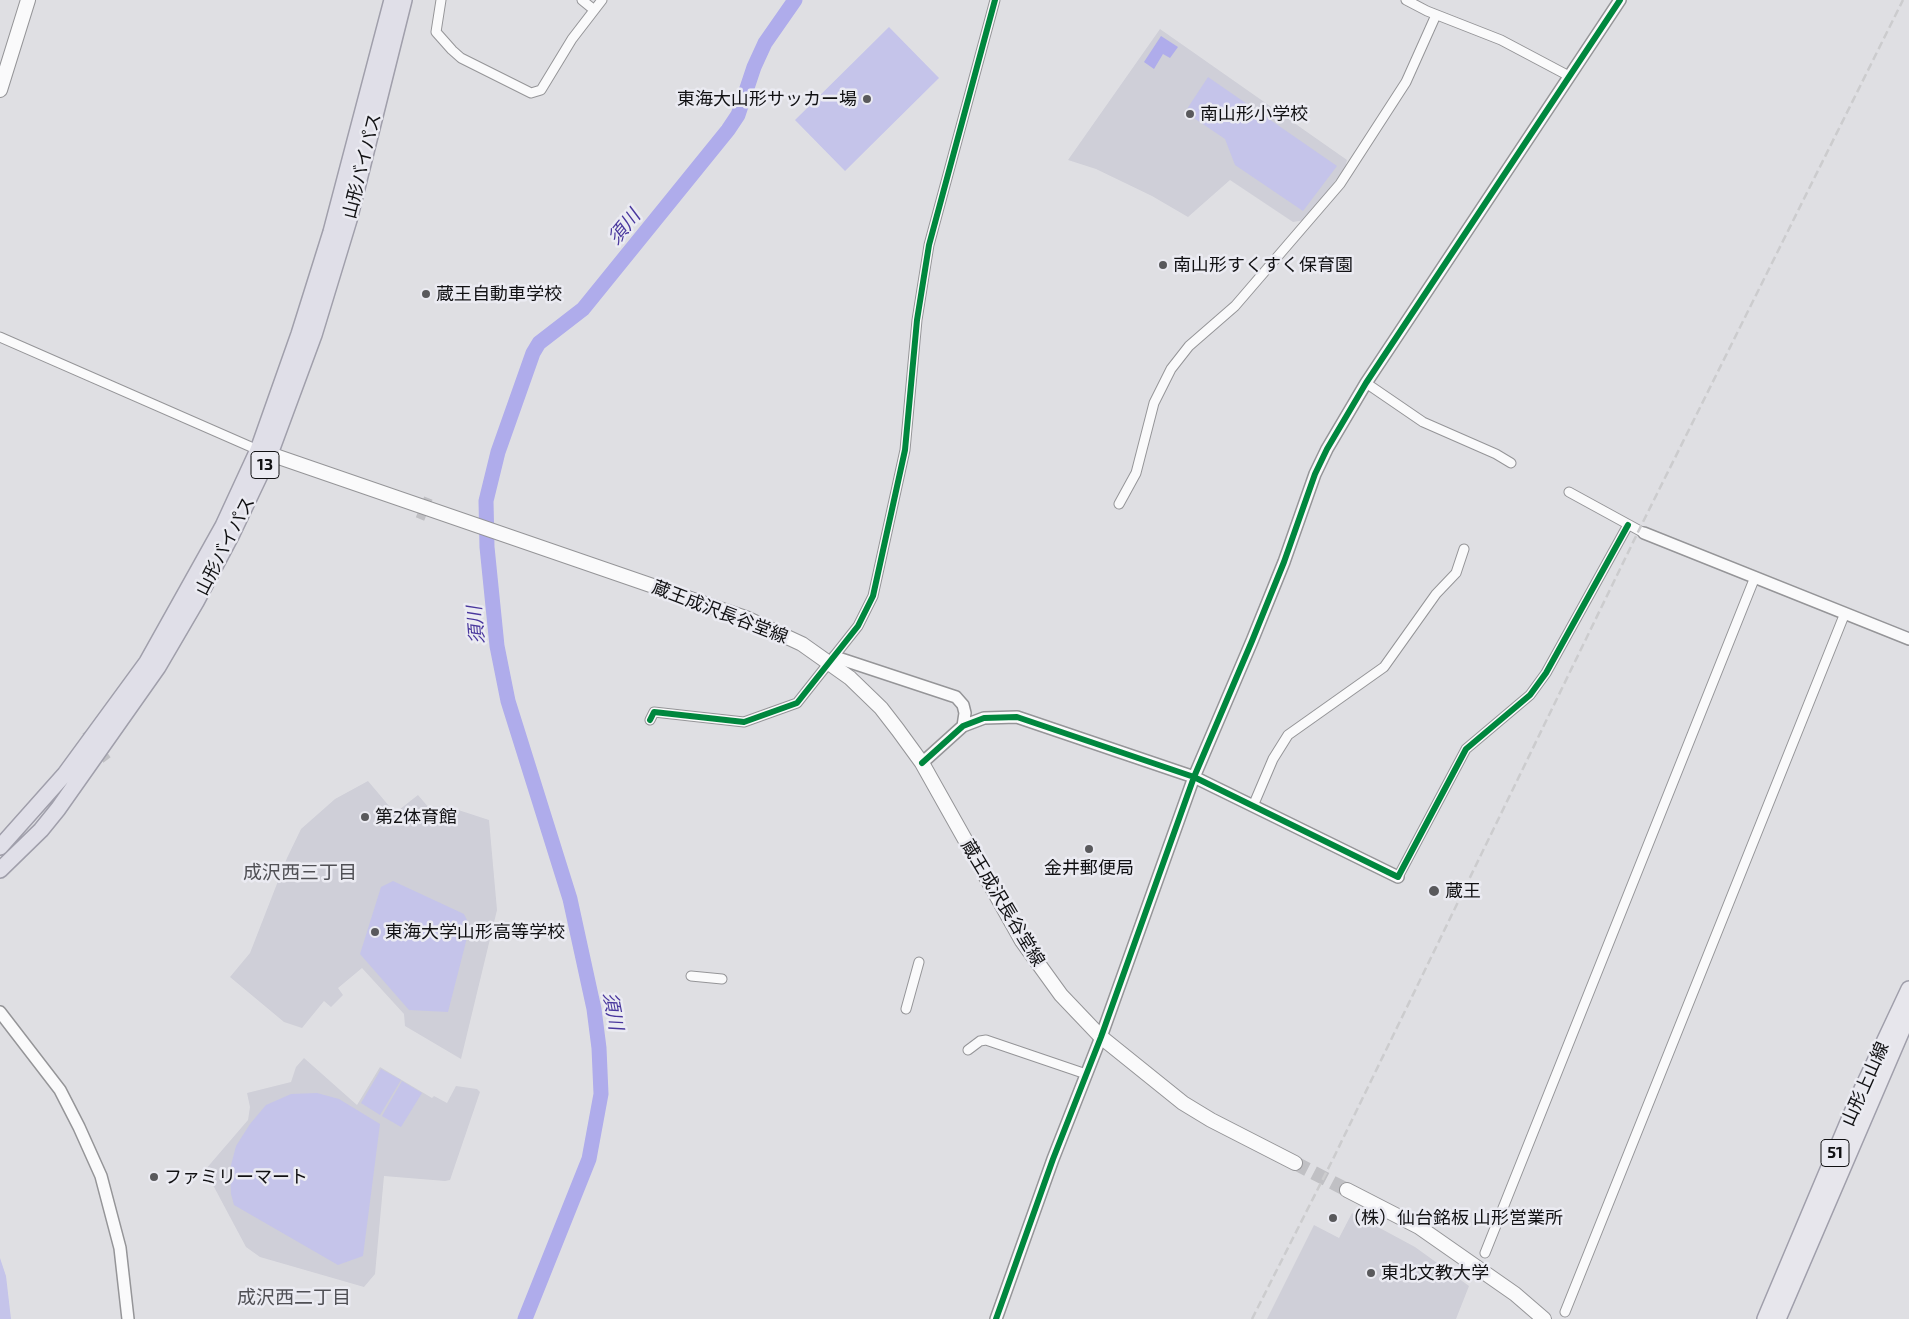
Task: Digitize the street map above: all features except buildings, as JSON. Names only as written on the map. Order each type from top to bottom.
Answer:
[{"type":"highway","name":"山形バイパス","points":[[0,847],[70,767],[147,662],[264,452],[331,232],[392,0]]},
{"type":"highway","name":"山形バイパス","points":[[0,870],[58,809],[158,667],[196,602],[232,534],[264,452],[314,335],[349,220],[404,0]]},
{"type":"main road","points":[[0,90],[28,0]]},
{"type":"main road","name":"蔵王成沢長谷堂線","points":[[264,452],[767,627],[832,660],[881,708],[922,764],[1022,941],[1061,995],[1101,1038],[1183,1103],[1210,1120],[1295,1163]]},
{"type":"main road","name":"山形上山線","points":[[1764,1319],[1858,1098],[1909,989]]},
{"type":"main road","name":"山形上山線","points":[[1778,1319],[1909,1014]]},
{"type":"main road","points":[[1347,1190],[1427,1232],[1515,1294],[1544,1319]]},
{"type":"street","points":[[441,0],[436,32],[452,50],[461,58],[532,93],[541,90],[593,9],[602,0]]},
{"type":"street","points":[[582,0],[593,9]]},
{"type":"street","points":[[650,720],[654,712],[744,722],[755,720],[797,703],[858,626],[873,596],[905,450],[917,320],[929,245],[995,0]]},
{"type":"street","points":[[1406,0],[1436,14],[1495,36],[1569,76]]},
{"type":"street","points":[[996,1319],[1101,1038],[1194,777],[1252,642],[1314,474],[1337,429],[1366,383],[1620,0]]},
{"type":"street","points":[[1119,504],[1136,474],[1156,397],[1171,369],[1189,346],[1235,306],[1340,184],[1406,82],[1436,14]]},
{"type":"street","points":[[0,338],[264,452]]},
{"type":"street","points":[[1366,383],[1423,422],[1496,454],[1511,463]]},
{"type":"street","points":[[1569,492],[1644,533],[1909,639]]},
{"type":"street","points":[[922,764],[963,726],[984,718],[1018,717],[1194,777],[1398,876],[1466,749],[1530,695],[1546,673],[1628,524]]},
{"type":"street","points":[[1253,806],[1273,759],[1288,734],[1384,667],[1436,594],[1456,574],[1464,549]]},
{"type":"street","points":[[1485,1252],[1755,577]]},
{"type":"street","points":[[1565,1312],[1845,613]]},
{"type":"street","points":[[832,660],[956,697],[963,705],[965,713],[963,726]]},
{"type":"street","points":[[906,1009],[919,962]]},
{"type":"street","points":[[691,976],[722,979]]},
{"type":"street","points":[[0,1012],[60,1090],[101,1176],[120,1248],[128,1319]]},
{"type":"street","points":[[968,1050],[975,1044],[986,1040],[1086,1074]]},
{"type":"shaded area","name":"東海大山形サッカー場","points":[[889,27],[939,78],[845,171],[795,120]]},
{"type":"shaded area","name":"南山形小学校","points":[[1160,29],[1347,160],[1345,168],[1305,220],[1293,222],[1230,180],[1188,217],[1152,196],[1096,169],[1068,160]]},
{"type":"shaded area","points":[[1161,36],[1178,47],[1170,58],[1163,54],[1154,69],[1144,62]]},
{"type":"shaded area","points":[[1208,77],[1337,166],[1303,211],[1235,165],[1225,139],[1185,112]]},
{"type":"shaded area","name":"東海大学山形高等学校","points":[[368,781],[395,813],[418,795],[435,815],[446,806],[489,820],[497,910],[461,1059],[405,1026],[404,1014],[362,968],[338,988],[343,995],[331,1007],[324,1001],[302,1028],[284,1022],[230,977],[250,953],[287,858],[301,829],[335,799]]},
{"type":"shaded area","points":[[393,881],[464,914],[470,926],[448,1012],[409,1010],[360,954],[381,887]]},
{"type":"shaded area","points":[[304,1058],[357,1105],[380,1067],[432,1098],[434,1096],[447,1103],[456,1086],[477,1089],[480,1092],[450,1180],[384,1176],[375,1274],[364,1287],[260,1257],[246,1247],[205,1170],[248,1120],[250,1107],[247,1093],[291,1082],[296,1067]]},
{"type":"shaded area","points":[[381,1069],[401,1080],[380,1115],[361,1103]]},
{"type":"shaded area","points":[[402,1081],[422,1093],[401,1127],[382,1116]]},
{"type":"shaded area","points":[[317,1093],[339,1099],[380,1124],[363,1256],[338,1265],[234,1205],[231,1194],[230,1169],[236,1146],[250,1124],[266,1105],[291,1094]]},
{"type":"shaded area","name":"東北文教大学","points":[[1352,1213],[1415,1247],[1469,1286],[1456,1319],[1267,1319],[1314,1225],[1339,1238]]},
{"type":"shaded area","points":[[0,1258],[6,1276],[11,1319],[0,1319]]},
{"type":"waterway","name":"須川","points":[[525,1319],[589,1159],[601,1094],[599,1048],[594,1009],[570,899],[508,701],[497,646],[487,547],[486,501],[498,452],[533,353],[539,343],[583,309],[728,130],[738,115],[754,67],[765,43],[795,0]]},
{"type":"tunnel","points":[[420,519],[430,494]]},
{"type":"tunnel","points":[[86,731],[107,760]]},
{"type":"tunnel","points":[[1295,1163],[1347,1190]]},
{"type":"railway","points":[[1252,1319],[1333,1159],[1639,530],[1903,0]]},
{"type":"cycle path","points":[[650,720],[654,712],[744,722],[797,703],[858,626],[873,596],[905,450],[917,320],[929,245],[995,0]]},
{"type":"cycle path","points":[[996,1319],[1053,1159],[1101,1037],[1194,777],[1284,562],[1315,474],[1327,449],[1366,383],[1620,0]]},
{"type":"cycle path","points":[[922,763],[963,726],[984,718],[1017,717],[1194,777],[1398,877],[1466,749],[1530,695],[1546,673],[1628,525]]},
{"type":"place","name":"東海大山形サッカー場","points":[[867,99]]},
{"type":"place","name":"南山形小学校","points":[[1190,114]]},
{"type":"place","name":"南山形すくすく保育園","points":[[1163,265]]},
{"type":"place","name":"蔵王自動車学校","points":[[426,294]]},
{"type":"place","name":"第2体育館","points":[[365,817]]},
{"type":"place","name":"金井郵便局","points":[[1089,849]]},
{"type":"place","name":"蔵王","points":[[1434,891]]},
{"type":"place","name":"東海大学山形高等学校","points":[[375,932]]},
{"type":"place","name":"ファミリーマート","points":[[154,1177]]},
{"type":"place","name":"（株）仙台銘板 山形営業所","points":[[1333,1218]]},
{"type":"place","name":"東北文教大学","points":[[1371,1273]]},
{"type":"district","name":"成沢西三丁目","points":[[300,873]]},
{"type":"district","name":"成沢西二丁目","points":[[294,1298]]}]
